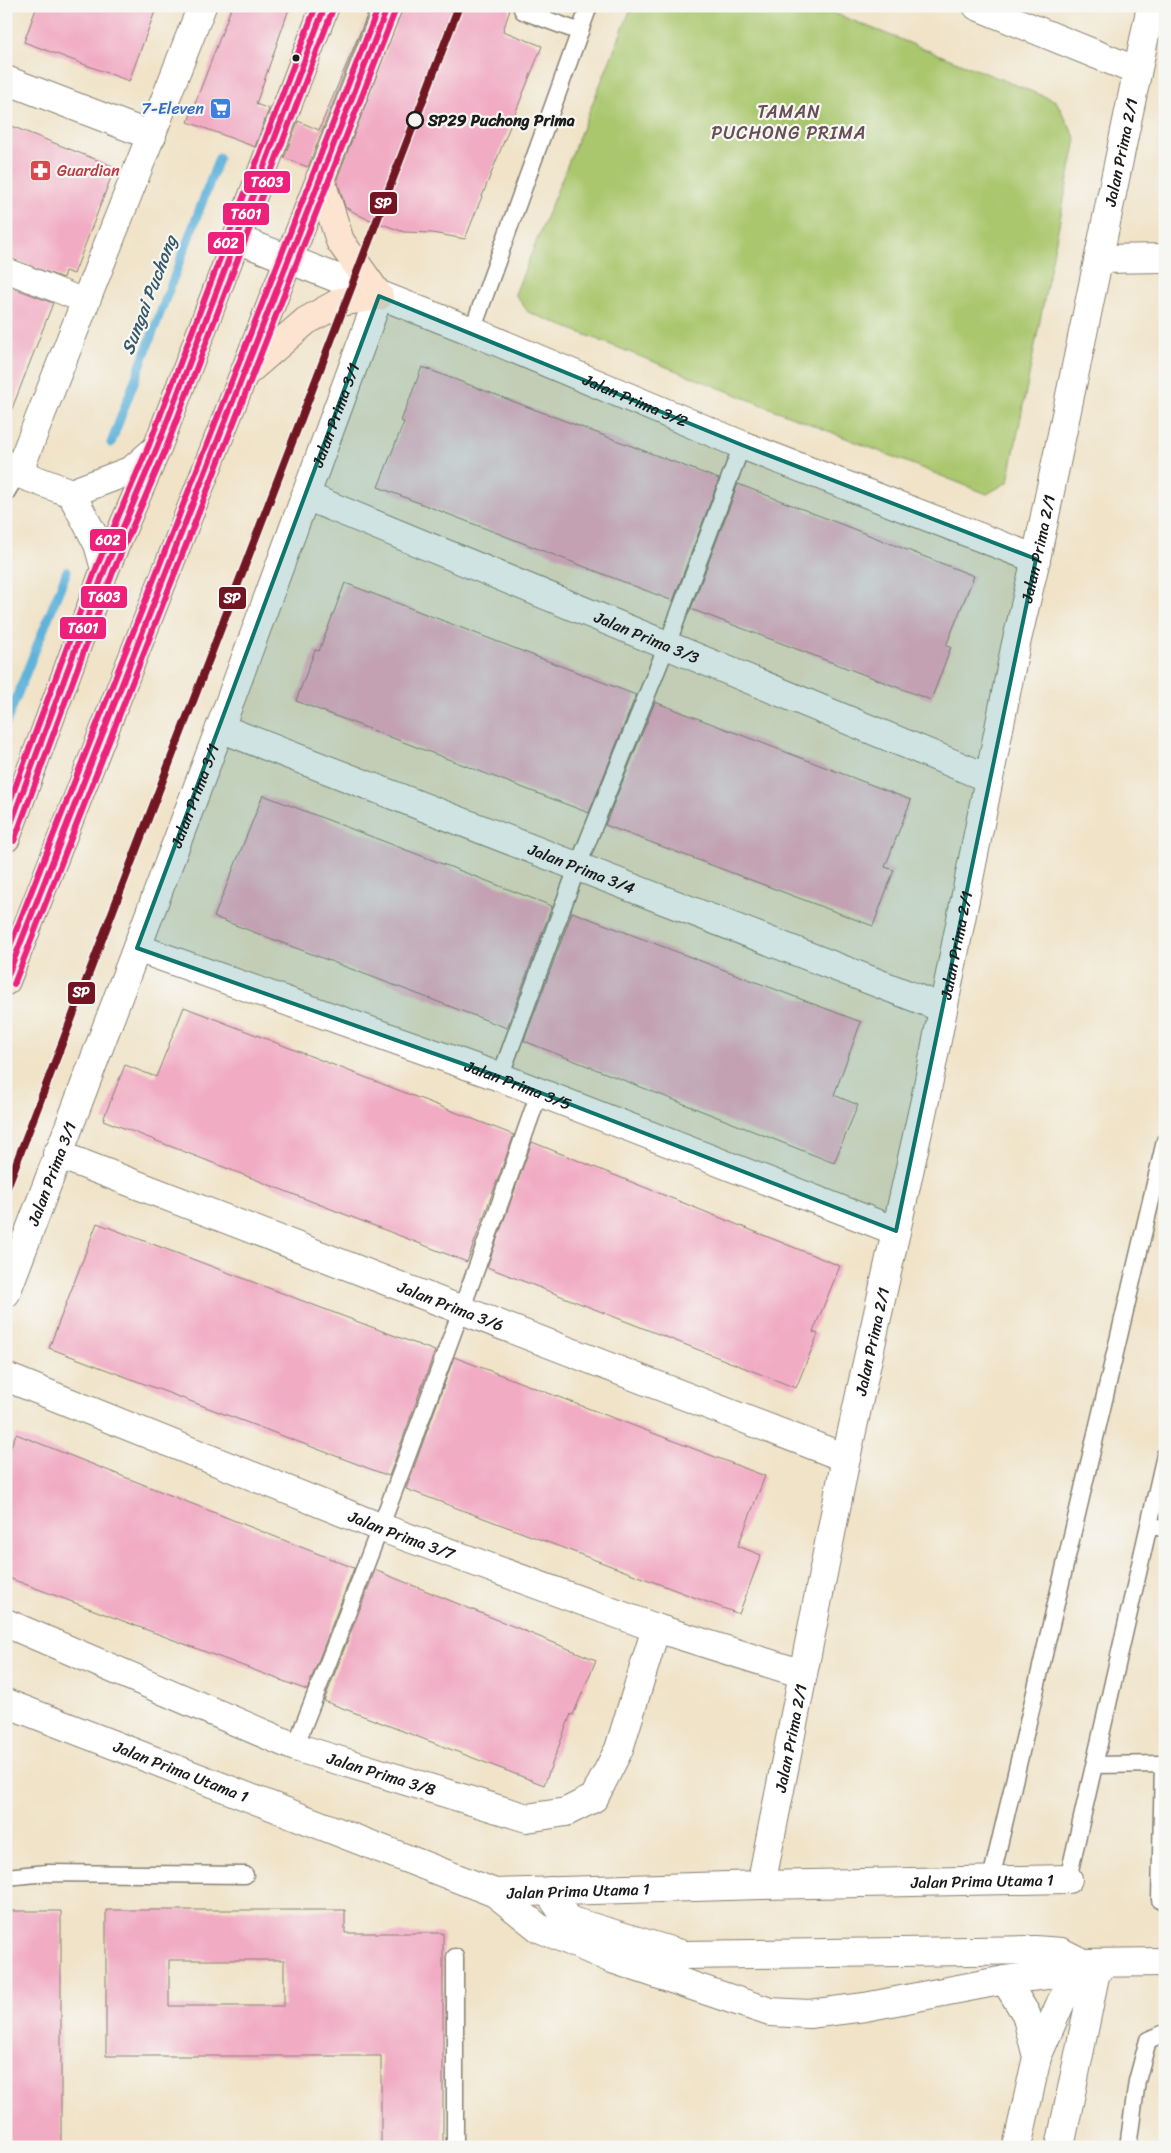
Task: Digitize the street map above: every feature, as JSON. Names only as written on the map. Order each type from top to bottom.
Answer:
[{"type":"main road","points":[[6,838],[105,569],[157,448],[325,6]]},
{"type":"main road","points":[[6,981],[388,6]]},
{"type":"main road","points":[[245,374],[306,321],[340,302],[379,296],[340,240],[320,178]]},
{"type":"street","points":[[157,448],[132,470],[71,493],[10,478],[87,302],[202,6]]},
{"type":"street","points":[[977,6],[1138,71]]},
{"type":"street","name":"Jalan Prima 2/1","points":[[761,1884],[846,1458],[896,1230],[1015,648],[1036,560],[1100,259],[1151,6]]},
{"type":"street","points":[[6,80],[152,136]]},
{"type":"street","name":"Jalan Prima 3/2","points":[[237,239],[472,331],[742,445],[1036,560]]},
{"type":"street","points":[[1100,259],[1165,258]]},
{"type":"street","points":[[6,270],[87,302]]},
{"type":"street","name":"Jalan Prima 3/1","points":[[6,1293],[57,1154],[220,728],[379,296]]},
{"type":"street","points":[[71,493],[98,544],[105,569]]},
{"type":"street","name":"Jalan Prima 3/3","points":[[306,496],[988,778]]},
{"type":"street","name":"Jalan Prima 3/4","points":[[220,728],[942,1008]]},
{"type":"street","name":"Jalan Prima 3/5","points":[[137,948],[500,1077],[896,1230]]},
{"type":"street","name":"Jalan Prima 3/6","points":[[57,1154],[846,1458]]},
{"type":"street","name":"Jalan Prima 3/7","points":[[6,1377],[382,1528],[656,1628],[803,1674]]},
{"type":"street","name":"Jalan Prima 3/8","points":[[6,1622],[295,1747],[527,1818],[566,1812],[594,1798],[619,1749],[656,1628]]},
{"type":"street","name":"Jalan Prima Utama 1","points":[[6,1703],[495,1893],[761,1884],[1068,1878]]},
{"type":"street","points":[[551,1890],[554,1900],[568,1920],[684,1955],[1035,1950],[1060,1952],[1092,1963]]},
{"type":"street","points":[[495,1893],[539,1928],[612,1959],[770,2012],[809,2014],[865,2007],[1005,1980],[1054,1974],[1092,1963],[1165,1962]]},
{"type":"street","points":[[1017,2147],[1037,2057],[1062,2002],[1092,1963]]},
{"type":"street","points":[[1060,2147],[1095,1976],[1092,1963]]},
{"type":"street","points":[[1005,1980],[1026,2014],[1037,2057]]},
{"type":"lane","points":[[521,6],[524,12],[580,32]]},
{"type":"lane","points":[[472,331],[589,6]]},
{"type":"lane","points":[[500,1077],[577,868],[667,645],[742,445]]},
{"type":"lane","points":[[295,1747],[382,1528],[462,1311],[539,1093]]},
{"type":"lane","points":[[991,1879],[1165,1141]]},
{"type":"lane","name":"Jalan Prima Utama 1","points":[[1068,1878],[1094,1765],[1157,1527],[1165,1455]]},
{"type":"lane","points":[[1094,1765],[1164,1764],[1160,1900]]},
{"type":"lane","points":[[6,1877],[47,1874],[245,1875]]},
{"type":"lane","points":[[455,1957],[455,2147]]},
{"type":"lane","points":[[1128,2147],[1138,2081],[1148,2040],[1165,2033]]},
{"type":"highlighted area","points":[[379,296],[742,445],[1036,559],[896,1231],[500,1077],[137,948]]},
{"type":"green space","points":[[632,6],[816,6],[1056,101],[1076,139],[1008,482],[987,494],[528,312],[515,294]]},
{"type":"building","points":[[37,6],[157,6],[129,81],[24,42]]},
{"type":"building","points":[[232,6],[290,6],[256,104],[269,109],[255,147],[188,122]]},
{"type":"building","points":[[371,6],[308,167],[284,158],[298,121],[319,130]]},
{"type":"building","name":"SP29 Puchong Prima","points":[[403,6],[511,6],[503,31],[542,46],[465,239],[432,233],[404,232],[363,217],[345,207],[337,179]]},
{"type":"building","points":[[6,124],[115,167],[74,274],[65,271],[63,278],[6,257]]},
{"type":"building","points":[[6,285],[53,303],[8,419],[6,419]]},
{"type":"building","points":[[422,367],[719,479],[673,601],[378,487],[404,422],[401,421]]},
{"type":"building","points":[[738,484],[974,576],[946,646],[951,647],[931,700],[691,609]]},
{"type":"building","points":[[345,583],[636,695],[589,813],[296,701],[315,650],[319,651]]},
{"type":"building","points":[[655,702],[911,800],[885,867],[894,870],[873,926],[605,825]]},
{"type":"building","points":[[263,795],[552,906],[507,1028],[214,917]]},
{"type":"building","points":[[572,912],[861,1022],[834,1095],[858,1105],[834,1163],[524,1041]]},
{"type":"building","points":[[184,1007],[514,1135],[467,1262],[103,1120],[125,1065],[156,1077]]},
{"type":"building","points":[[532,1142],[840,1266],[813,1332],[818,1334],[796,1388],[487,1267]]},
{"type":"building","points":[[97,1223],[435,1351],[389,1476],[49,1348]]},
{"type":"building","points":[[454,1357],[765,1476],[738,1546],[761,1555],[739,1614],[406,1489]]},
{"type":"building","points":[[16,1434],[354,1568],[307,1690],[6,1577],[6,1458]]},
{"type":"building","points":[[375,1570],[596,1660],[573,1715],[571,1714],[544,1785],[324,1701]]},
{"type":"building","points":[[106,1910],[345,1910],[345,1933],[443,1933],[443,2147],[381,2147],[381,2056],[106,2056]],"holes":[[[169,1960],[284,1960],[284,2006],[169,2006]]]},
{"type":"building","points":[[6,1911],[61,1911],[61,2147],[6,2147]]},
{"type":"waterway","name":"Sungai Puchong","points":[[111,443],[219,158]]},
{"type":"waterway","name":"Sungai Puchong","points":[[6,723],[67,571]]},
{"type":"transit line","name":"602","points":[[6,812],[97,566],[149,445],[316,6]]},
{"type":"transit line","name":"T601","points":[[6,837],[105,569],[157,448],[325,6]]},
{"type":"transit line","name":"602","points":[[6,956],[379,6]]},
{"type":"transit line","name":"T601","points":[[6,980],[388,6]]},
{"type":"transit line","name":"SP","points":[[6,1190],[459,6]]},
{"type":"transit line","name":"T603","points":[[14,841],[113,572],[165,451],[333,9]]},
{"type":"transit line","name":"T603","points":[[14,984],[396,9]]},
{"type":"place","name":"7-Eleven","points":[[220,108]]},
{"type":"place","name":"SP29 Puchong Prima","points":[[415,120]]},
{"type":"place","name":"Guardian","points":[[41,170]]},
{"type":"district","name":"TAMAN PUCHONG PRIMA","points":[[789,122]]}]
